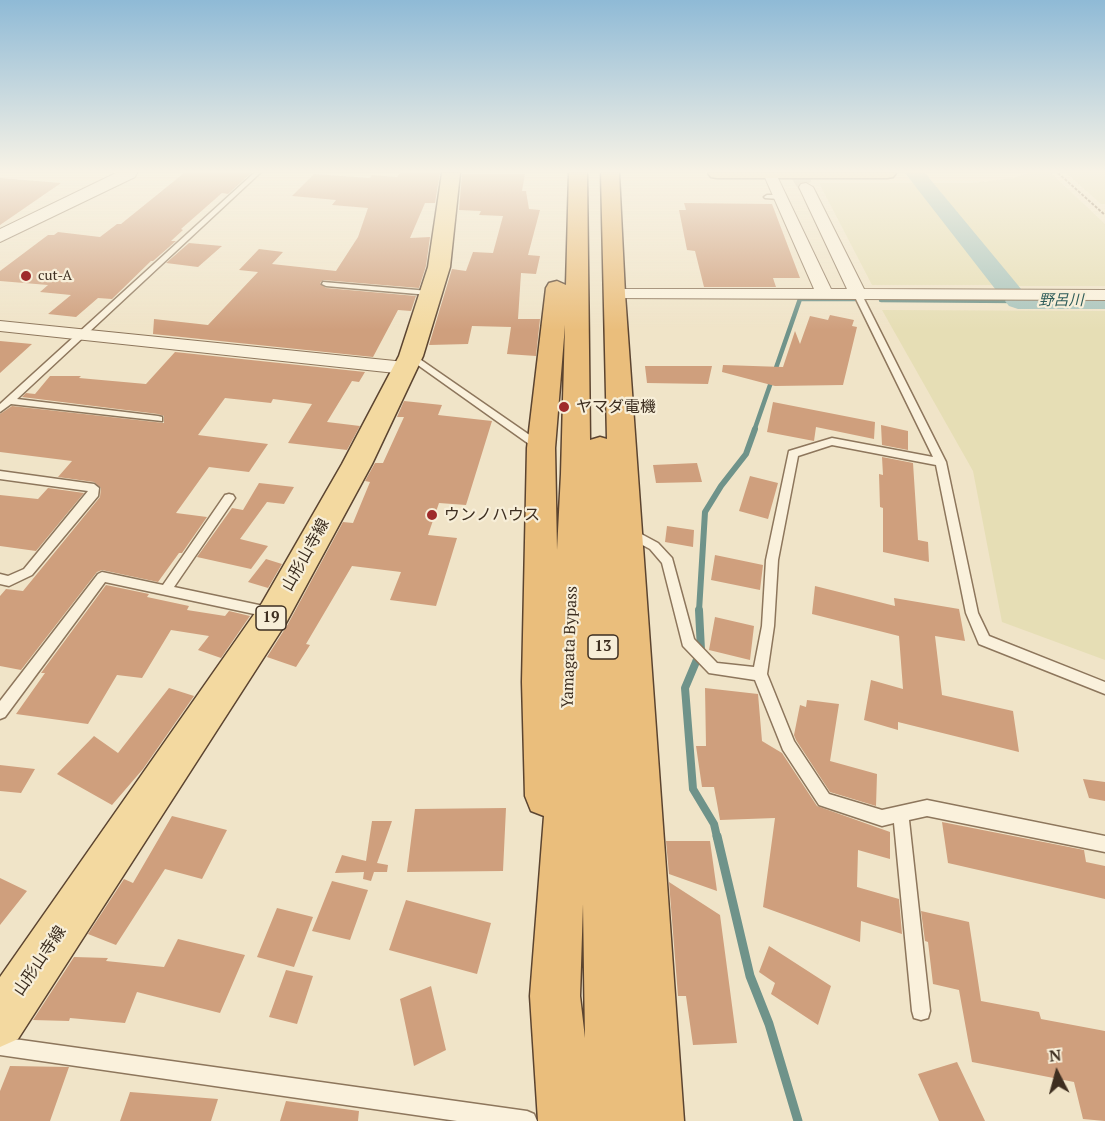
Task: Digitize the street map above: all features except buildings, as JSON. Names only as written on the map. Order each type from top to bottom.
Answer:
[{"type":"highway","points":[[555,996],[541,682],[541,448],[556,305],[557,225]]},
{"type":"highway","name":"Yamagata Bypass","points":[[566,1121],[555,996],[565,819],[576,474],[578,225]]},
{"type":"highway","name":"Yamagata Bypass","points":[[608,225],[606,876],[613,1121]]},
{"type":"highway","points":[[610,225],[656,1121]]},
{"type":"main road","name":"山形山寺線","points":[[0,1021],[274,613],[357,464],[408,362],[439,267],[444,225]]},
{"type":"street","points":[[0,237],[24,225]]},
{"type":"street","points":[[788,225],[825,294]]},
{"type":"street","points":[[824,225],[858,295]]},
{"type":"street","points":[[614,294],[1105,296]]},
{"type":"street","points":[[0,326],[408,362]]},
{"type":"lane","points":[[0,409],[201,225]]},
{"type":"lane","points":[[326,284],[429,293]]},
{"type":"lane","points":[[858,295],[941,462],[972,613],[984,640],[1105,688]]},
{"type":"lane","points":[[408,362],[541,448]]},
{"type":"lane","points":[[9,401],[158,419]]},
{"type":"lane","points":[[941,462],[832,441],[793,454],[772,560],[768,626],[760,674],[788,745],[824,800],[882,819],[927,808],[1105,844]]},
{"type":"lane","points":[[0,475],[94,488],[94,493],[28,572],[9,581],[0,579]]},
{"type":"lane","points":[[165,591],[229,498]]},
{"type":"lane","points":[[626,530],[654,546],[668,561],[687,642],[714,669],[760,674]]},
{"type":"lane","points":[[0,712],[4,699],[102,577],[274,613]]},
{"type":"lane","points":[[902,814],[921,1011]]},
{"type":"lane","points":[[0,1046],[527,1121]]},
{"type":"shaded area","points":[[841,225],[949,225],[996,285],[872,285]]},
{"type":"shaded area","points":[[967,225],[1105,225],[1105,286],[1016,286]]},
{"type":"shaded area","points":[[882,310],[1105,311],[1105,660],[1002,622],[973,471]]},
{"type":"waterway","name":"野呂川","points":[[957,225],[1008,289]]},
{"type":"waterway","points":[[754,431],[800,299],[855,299]]},
{"type":"waterway","points":[[881,300],[1018,301]]},
{"type":"waterway","name":"野呂川","points":[[1018,301],[1105,301]]},
{"type":"waterway","points":[[699,611],[705,512],[721,486],[746,454],[755,429]]},
{"type":"waterway","points":[[699,611],[701,650],[685,688],[693,789],[714,824],[717,837]]},
{"type":"waterway","points":[[717,836],[750,976],[769,1024],[798,1121]]},
{"type":"place","name":"cut-A","points":[[26,276]]},
{"type":"place","name":"ヤマダ電機","points":[[564,407]]},
{"type":"place","name":"ウンノハウス","points":[[432,515]]}]
